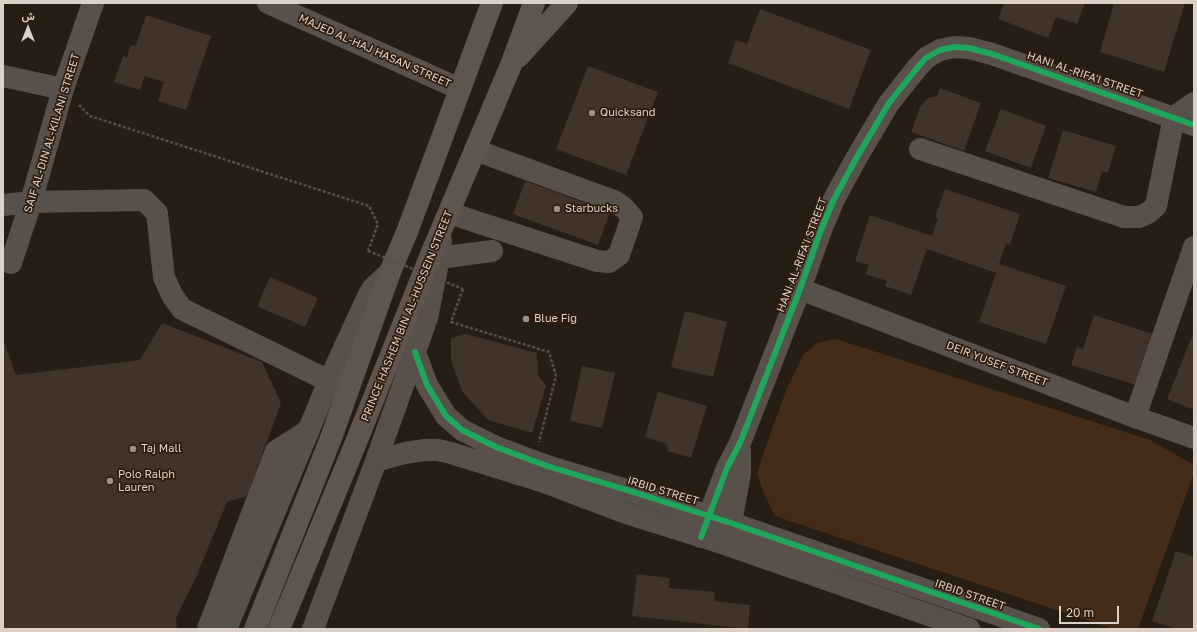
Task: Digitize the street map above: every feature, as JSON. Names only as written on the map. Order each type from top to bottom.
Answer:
[{"type":"highway","points":[[472,59],[480,3]]},
{"type":"highway","points":[[255,629],[331,438],[390,272],[407,232],[492,3]]},
{"type":"highway","name":"PRINCE HASHEM BIN AL-HUSSEIN STREET","points":[[279,629],[445,221],[511,65],[534,3]]},
{"type":"highway","points":[[511,65],[567,3]]},
{"type":"street","name":"SAIF AL-DIN AL-KILANI STREET","points":[[11,263],[31,202],[63,89],[93,3]]},
{"type":"street","name":"MAJED AL-HAJ HASAN STREET","points":[[268,3],[460,89]]},
{"type":"street","name":"HANI AL-RIFA'I STREET","points":[[701,537],[727,468],[740,443],[834,199],[857,157],[890,103],[926,58],[940,50],[954,47],[969,48],[992,54],[1184,121]]},
{"type":"street","points":[[3,76],[63,89]]},
{"type":"street","points":[[920,149],[1124,217],[1139,217],[1148,213],[1156,206],[1184,121],[1194,103]]},
{"type":"street","points":[[313,629],[416,352],[427,318],[445,221],[597,261],[609,262],[619,255],[632,217],[623,207],[614,201],[475,150]]},
{"type":"street","points":[[3,205],[31,202],[144,200],[157,213],[164,277],[172,295],[182,309],[329,381]]},
{"type":"street","points":[[1135,417],[1194,247]]},
{"type":"street","points":[[439,258],[492,251]]},
{"type":"street","points":[[226,629],[329,381],[369,294],[373,288],[390,272]]},
{"type":"street","name":"DEIR YUSEF STREET","points":[[800,289],[1135,417],[1194,438]]},
{"type":"street","name":"IRBID STREET","points":[[416,352],[427,385],[446,416],[462,430],[496,447],[590,480],[731,523],[1035,628]]},
{"type":"street","points":[[208,629],[276,451],[309,430]]},
{"type":"street","name":"HANI AL-RIFA'I STREET","points":[[725,544],[731,523],[740,473],[740,443]]},
{"type":"street","points":[[376,461],[405,453],[425,450],[438,450],[451,453],[544,482],[626,513],[725,544],[951,625],[969,629]]},
{"type":"path","points":[[63,89],[90,116],[369,206],[378,224],[368,251],[463,289],[451,322],[549,352],[556,376],[533,461]]},
{"type":"shaded area","points":[[836,339],[1150,440],[1194,465],[1194,473],[1138,629],[1113,629],[775,516],[763,491],[757,473],[768,440],[787,388],[803,355],[817,343]]},
{"type":"building","points":[[1004,3],[1085,3],[1077,24],[1056,17],[1048,38],[998,19]]},
{"type":"building","points":[[1114,3],[1185,3],[1164,72],[1100,52]]},
{"type":"building","points":[[760,9],[871,50],[849,109],[728,63],[736,40],[747,44]]},
{"type":"building","points":[[146,15],[211,36],[186,110],[158,101],[164,82],[145,76],[140,90],[114,82],[123,56],[127,57],[130,46],[136,45]]},
{"type":"building","points":[[588,66],[658,92],[626,175],[556,149]]},
{"type":"building","points":[[940,88],[981,103],[964,151],[911,132],[920,107],[928,98],[937,96]]},
{"type":"building","points":[[1001,109],[1046,126],[1031,168],[985,151]]},
{"type":"building","points":[[1063,130],[1116,146],[1108,173],[1102,171],[1096,192],[1048,178]]},
{"type":"building","points":[[525,181],[610,212],[598,245],[513,214]]},
{"type":"building","points":[[945,189],[1020,214],[1010,245],[1006,244],[999,264],[1066,286],[1046,344],[979,322],[996,273],[927,249],[911,295],[885,286],[887,281],[865,274],[869,265],[855,261],[870,215],[932,236],[938,218],[935,217]]},
{"type":"building","points":[[270,277],[318,298],[305,327],[257,306]]},
{"type":"building","points":[[685,311],[727,322],[713,377],[671,367]]},
{"type":"building","points":[[1094,315],[1153,334],[1136,385],[1071,365],[1077,347],[1083,349]]},
{"type":"building","name":"Taj Mall","points":[[162,323],[262,362],[281,403],[247,496],[227,502],[197,575],[176,618],[177,629],[3,629],[3,339],[16,375],[140,360]]},
{"type":"building","points":[[1194,331],[1194,410],[1167,399]]},
{"type":"building","points":[[466,334],[537,353],[538,375],[546,386],[532,433],[488,420],[462,391],[451,360],[451,338]]},
{"type":"building","points":[[582,366],[615,373],[602,428],[570,421]]},
{"type":"building","points":[[658,392],[707,406],[691,458],[668,451],[667,444],[645,437]]},
{"type":"building","points":[[1176,551],[1194,557],[1193,629],[1176,629],[1152,621]]},
{"type":"building","points":[[637,574],[670,578],[669,588],[715,592],[714,601],[750,605],[748,629],[632,616]]},
{"type":"cycle path","points":[[701,537],[727,468],[740,443],[834,199],[889,103],[926,58],[940,50],[954,47],[969,48],[992,54],[1194,125]]},
{"type":"cycle path","points":[[415,352],[427,385],[446,416],[462,430],[496,447],[547,466],[731,523],[1039,629]]},
{"type":"place","name":"Quicksand","points":[[592,113]]},
{"type":"place","name":"Starbucks","points":[[557,209]]},
{"type":"place","name":"Blue Fig","points":[[526,319]]},
{"type":"place","name":"Taj Mall","points":[[133,449]]},
{"type":"place","name":"Polo Ralph Lauren","points":[[110,481]]}]
